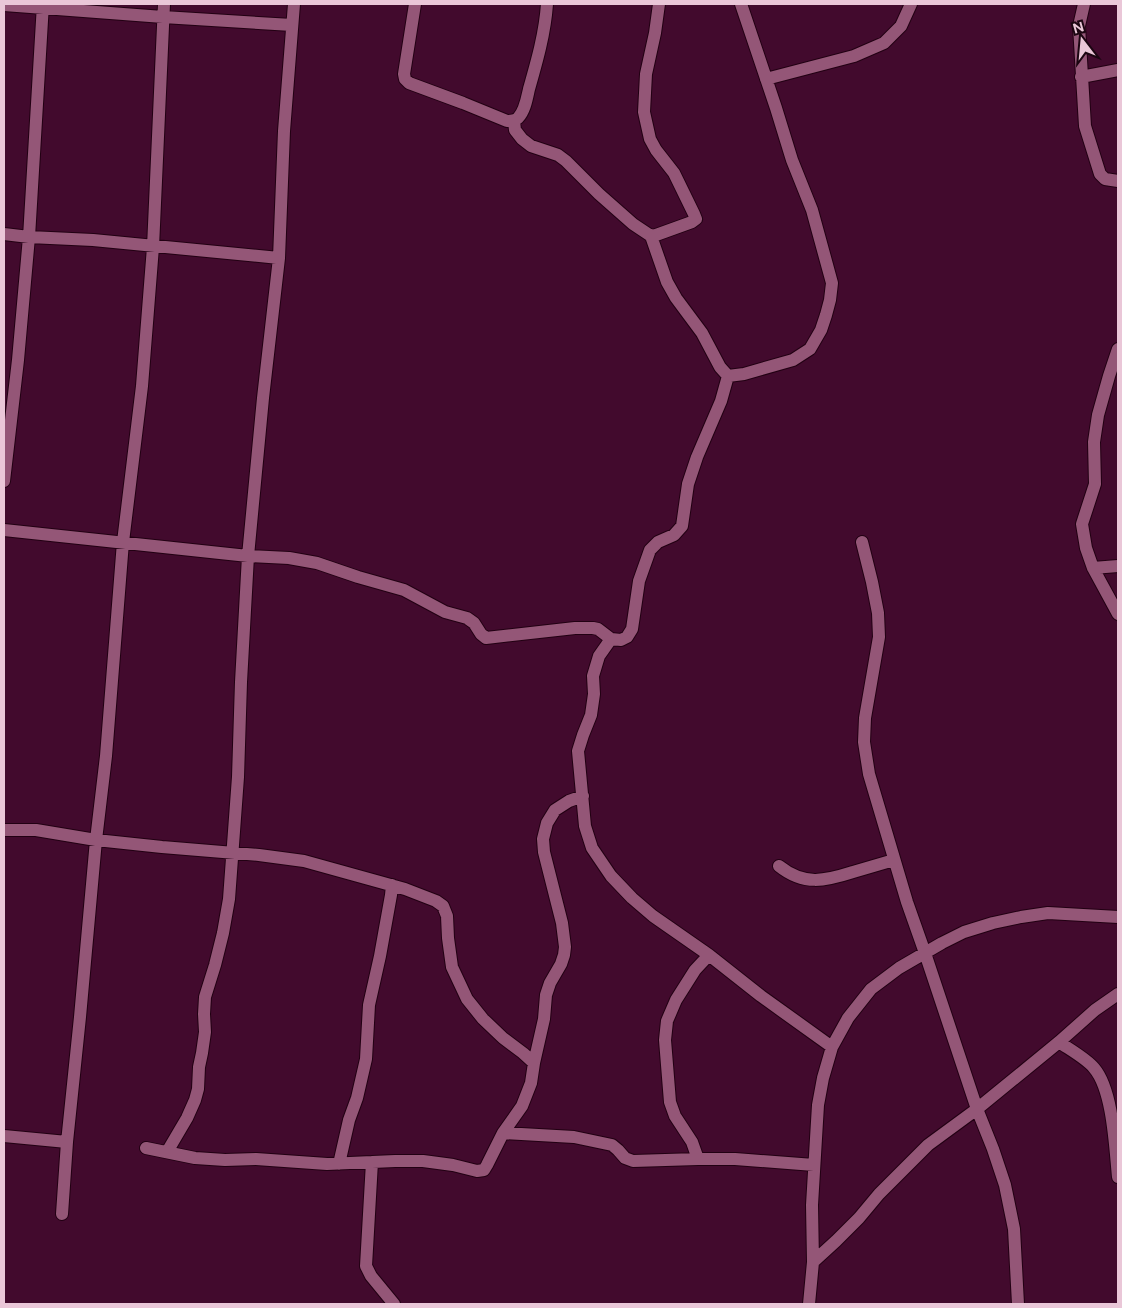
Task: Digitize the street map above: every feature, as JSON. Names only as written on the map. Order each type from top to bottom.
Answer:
[{"type":"street","points":[[62,1214],[67,1142],[96,840],[106,756],[123,542],[142,386],[153,247],[164,4]]},
{"type":"street","points":[[167,1152],[187,1118],[198,1089],[199,1067],[205,1032],[205,997],[224,933],[229,899],[238,777],[248,556],[279,258],[284,131],[294,4]]},
{"type":"street","points":[[415,4],[404,74],[409,83],[507,121],[514,121],[519,118],[524,108],[538,57],[547,4]]},
{"type":"street","points":[[651,236],[696,219],[674,173],[656,150],[650,138],[644,112],[646,74],[659,4]]},
{"type":"street","points":[[728,376],[744,374],[793,360],[810,349],[821,330],[830,300],[832,282],[812,210],[792,160],[742,4]]},
{"type":"street","points":[[766,79],[854,56],[884,43],[901,26],[911,4]]},
{"type":"street","points":[[1084,4],[1079,26],[1085,126],[1100,174],[1105,179],[1118,181]]},
{"type":"street","points":[[4,5],[43,6],[162,17],[292,25]]},
{"type":"street","points":[[4,481],[18,360],[29,237],[43,6]]},
{"type":"street","points":[[1081,77],[1118,70]]},
{"type":"street","points":[[514,121],[516,130],[522,139],[531,146],[558,155],[566,161],[599,194],[633,224],[651,236],[667,282],[676,298],[702,333],[720,367],[728,376]]},
{"type":"street","points":[[4,234],[92,240],[279,258]]},
{"type":"street","points":[[1118,349],[1098,415],[1094,442],[1095,484],[1082,524],[1086,548],[1094,568],[1118,614]]},
{"type":"street","points":[[4,530],[248,556],[289,558],[317,563],[404,590],[445,612],[466,618],[474,623],[486,638],[575,628],[592,628],[598,629],[611,639],[621,640],[627,637],[632,629],[639,581],[650,550],[658,542],[674,535],[682,526],[688,484],[697,456],[721,401],[728,376]]},
{"type":"street","points":[[862,542],[872,582],[879,636],[865,718],[864,742],[870,774],[909,910],[1005,1185],[1014,1228],[1018,1304]]},
{"type":"street","points":[[1094,568],[1118,566]]},
{"type":"street","points":[[611,639],[599,656],[593,676],[594,694],[591,715],[578,751],[585,826],[592,848],[611,876],[632,898],[654,916],[710,955],[761,996],[832,1047]]},
{"type":"street","points":[[146,1148],[195,1158],[225,1160],[256,1159],[327,1164],[423,1161],[453,1165],[477,1171],[484,1170],[503,1133],[522,1106],[531,1083],[544,1019],[546,995],[564,955],[562,923],[544,852],[543,839],[547,823],[555,810],[569,801],[583,796]]},
{"type":"street","points":[[4,830],[36,830],[96,840],[304,861],[392,885],[436,900],[443,906],[447,916],[452,967],[467,999],[483,1019],[534,1063]]},
{"type":"street","points":[[779,866],[800,878],[816,881],[828,880],[894,860]]},
{"type":"street","points":[[340,1164],[349,1120],[357,1098],[366,1060],[369,1005],[380,956],[392,885]]},
{"type":"street","points":[[809,1304],[813,1262],[812,1205],[818,1105],[832,1047],[848,1018],[871,989],[899,968],[964,932],[1021,916],[1048,913],[1117,913]]},
{"type":"street","points":[[698,1159],[692,1142],[675,1116],[670,1102],[665,1040],[667,1021],[676,1000],[695,970],[710,955]]},
{"type":"street","points":[[813,1262],[836,1241],[928,1145],[977,1109],[1095,1010],[1118,994]]},
{"type":"street","points":[[1059,1042],[1093,1066],[1103,1081],[1108,1100],[1118,1177]]},
{"type":"street","points":[[503,1133],[574,1137],[612,1145],[625,1158],[633,1161],[735,1159],[814,1165]]},
{"type":"street","points":[[4,1136],[67,1142]]},
{"type":"street","points":[[372,1162],[366,1266],[371,1276],[394,1304]]}]
